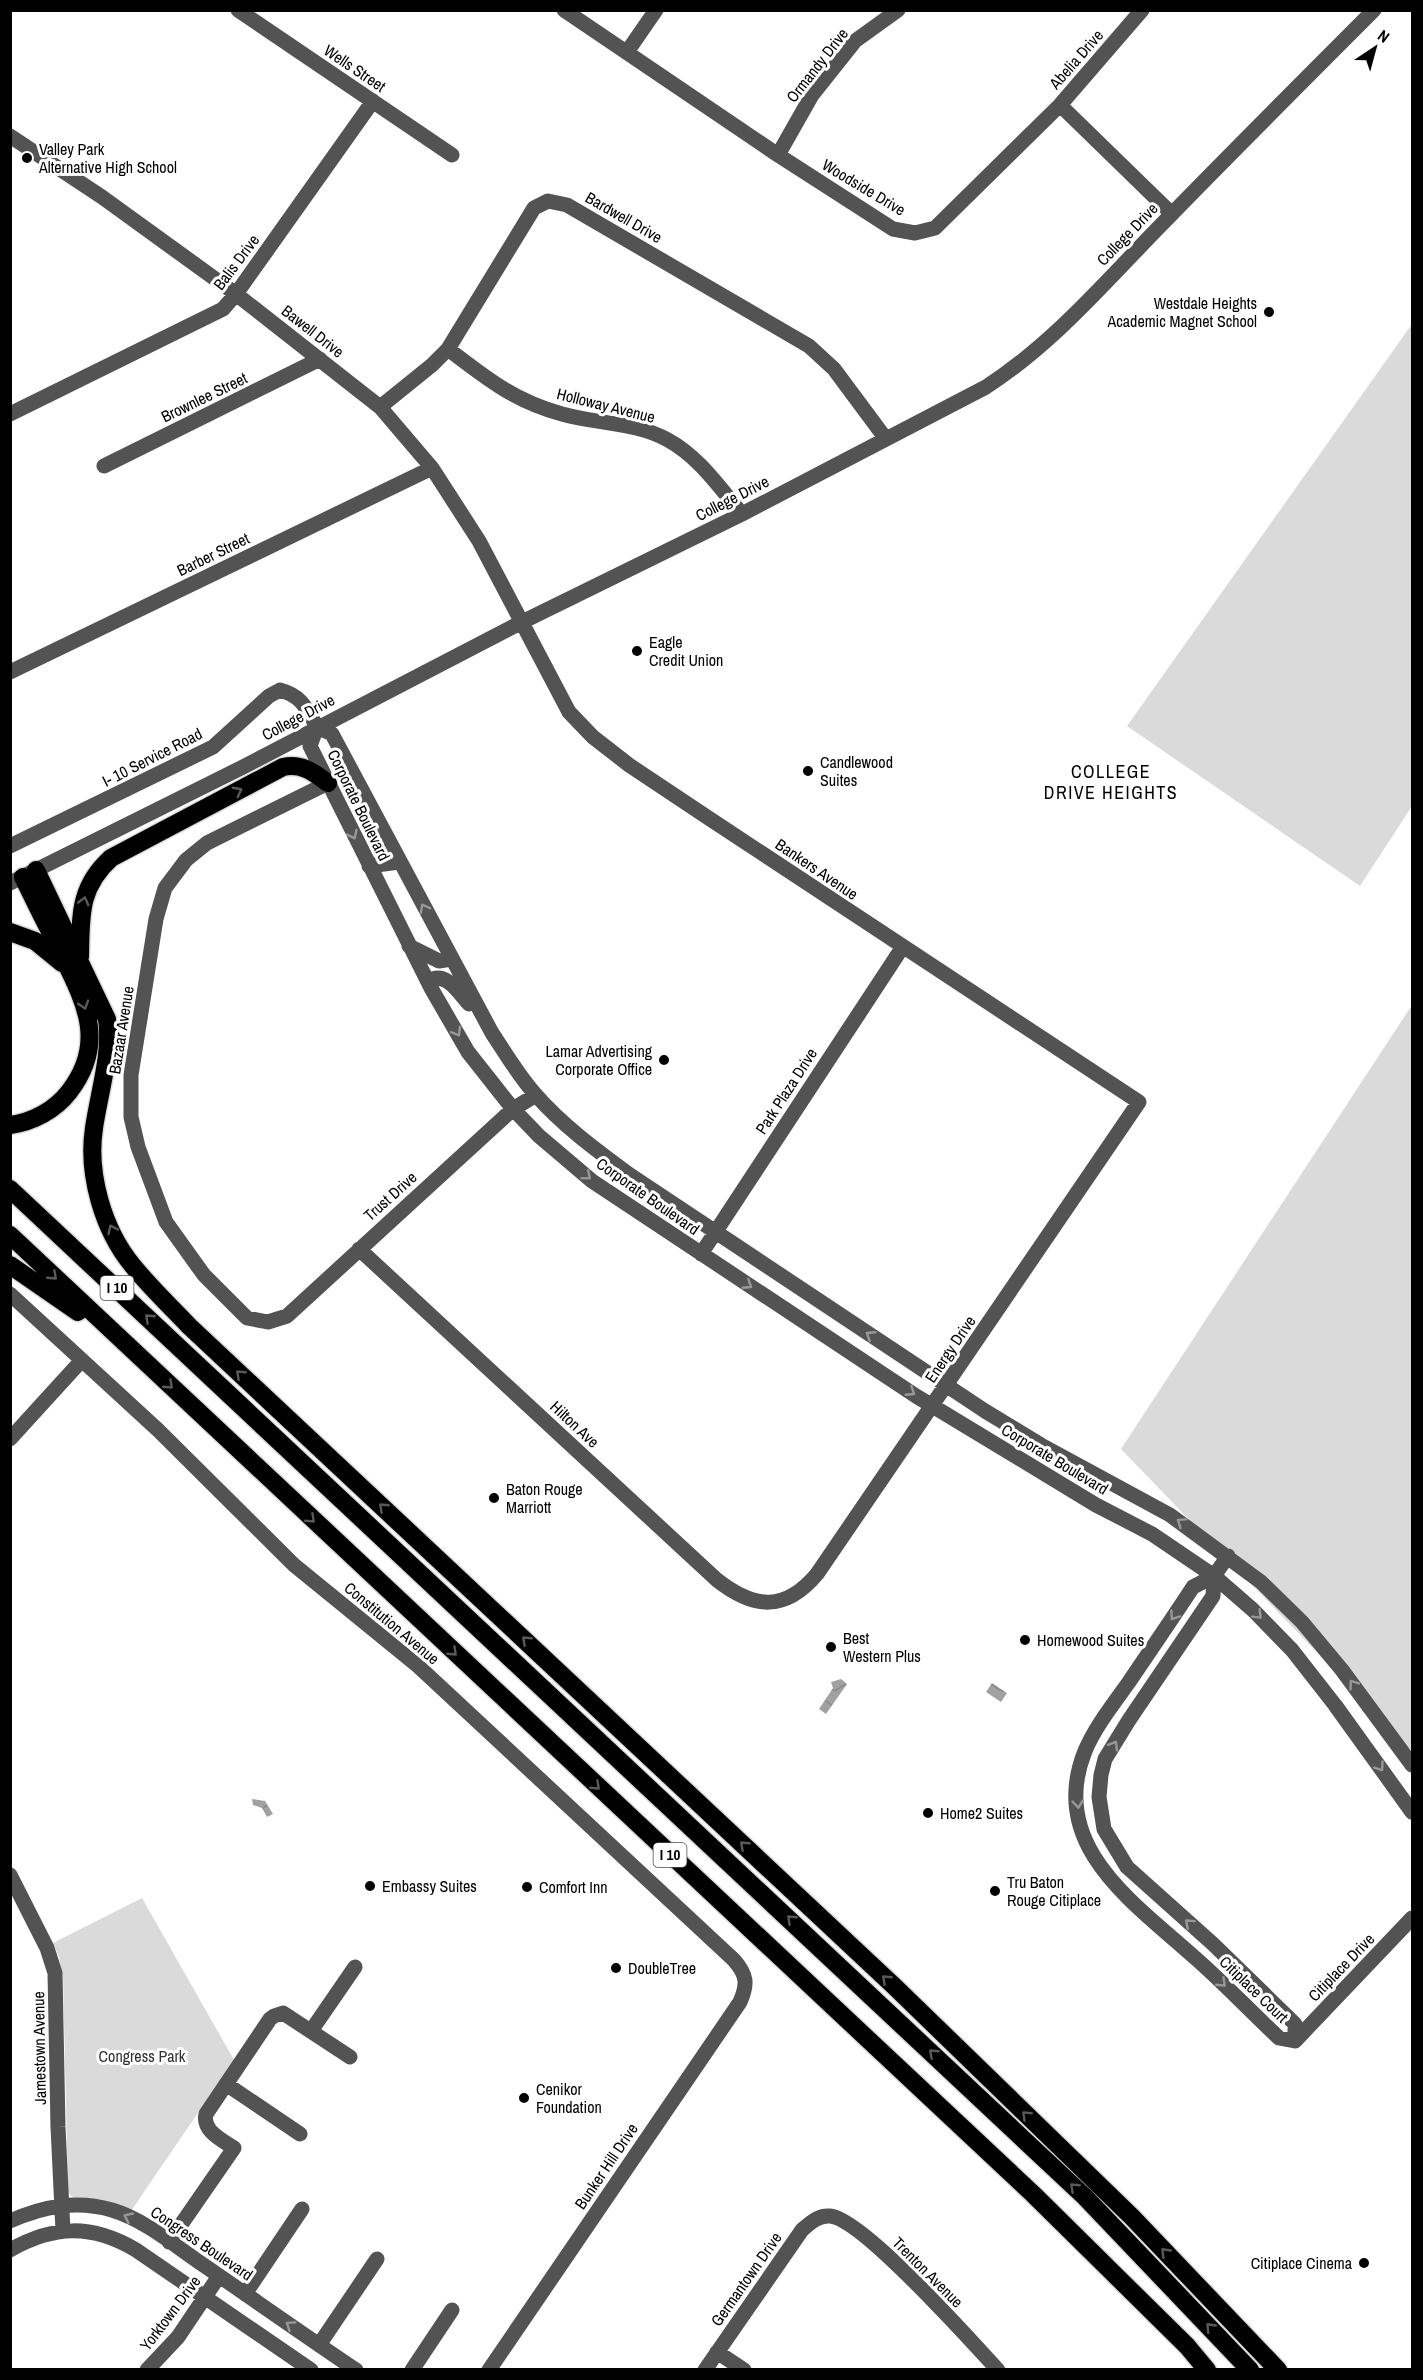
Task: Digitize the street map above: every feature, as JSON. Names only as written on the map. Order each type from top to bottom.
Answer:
[{"type":"highway","points":[[10,1125],[40,1116],[59,1103],[74,1086],[84,1066],[90,1045],[89,1024],[75,966],[82,906],[93,878],[111,858],[283,767],[292,765],[306,768],[328,783]]},
{"type":"highway","points":[[23,877],[75,966],[104,1008],[109,1029],[93,1131],[96,1182],[109,1224],[132,1265],[189,1326],[895,1987],[1132,2217],[1278,2370]]},
{"type":"highway","points":[[10,932],[22,935],[75,966]]},
{"type":"highway","name":"I 10","points":[[10,1189],[1085,2197],[1250,2370]]},
{"type":"highway","name":"I 10","points":[[10,1235],[1033,2194],[1187,2346],[1207,2370]]},
{"type":"highway","points":[[10,1265],[127,1345]]},
{"type":"street","name":"Wells Street","points":[[238,10],[452,155]]},
{"type":"street","name":"Woodside Drive","points":[[564,10],[778,155],[893,229],[915,233],[934,228],[1060,105]]},
{"type":"street","points":[[627,52],[656,10]]},
{"type":"street","name":"Ormandy Drive","points":[[778,155],[812,95],[855,41],[898,10]]},
{"type":"street","name":"Abelia Drive","points":[[1060,105],[1142,10]]},
{"type":"street","name":"College Drive","points":[[23,877],[245,766],[522,622],[742,514],[986,387],[1016,368],[1051,338],[1374,10]]},
{"type":"street","name":"Balis Drive","points":[[10,414],[223,309],[373,101]]},
{"type":"street","points":[[1060,105],[1172,214]]},
{"type":"street","name":"Bawell Drive","points":[[10,136],[102,197],[236,294],[380,407],[432,468],[479,541],[522,622]]},
{"type":"street","name":"Bardwell Drive","points":[[380,407],[448,349],[534,208],[548,201],[567,205],[809,346],[834,369],[886,439]]},
{"type":"street","name":"Holloway Avenue","points":[[448,349],[498,387],[533,405],[564,415],[632,426],[668,439],[697,461],[742,514]]},
{"type":"street","name":"Brownlee Street","points":[[104,466],[320,359]]},
{"type":"street","name":"Barber Street","points":[[10,672],[432,468]]},
{"type":"street","name":"Bankers Avenue","points":[[522,622],[569,712],[593,737],[629,765],[902,948],[1138,1102]]},
{"type":"street","name":"I- 10 Service Road","points":[[10,846],[213,747],[269,696],[280,690],[294,694],[318,727]]},
{"type":"street","name":"Corporate Boulevard","points":[[1413,1765],[1342,1670],[1302,1622],[1261,1582],[1228,1556],[1170,1515],[1041,1444],[946,1386],[630,1175],[577,1136],[519,1075],[451,959],[332,734],[318,727],[310,746],[428,982],[468,1052],[513,1109],[539,1136],[592,1181],[933,1407],[1096,1505],[1152,1534],[1214,1576],[1253,1610],[1292,1650],[1413,1812]]},
{"type":"street","name":"Bazaar Avenue","points":[[268,1322],[247,1318],[220,1294],[166,1222],[138,1147],[131,1118],[131,1075],[156,919],[165,888],[186,860],[207,843],[328,783]]},
{"type":"street","points":[[369,867],[399,862]]},
{"type":"street","points":[[409,946],[439,961],[451,959]]},
{"type":"street","name":"Park Plaza Drive","points":[[701,1254],[902,948]]},
{"type":"street","points":[[428,982],[438,977],[446,980],[482,1014]]},
{"type":"street","name":"Trust Drive","points":[[268,1322],[287,1316],[513,1109],[536,1095]]},
{"type":"street","name":"Energy Drive","points":[[777,1600],[792,1596],[807,1587],[817,1574],[933,1407],[1138,1102]]},
{"type":"street","points":[[539,1136],[553,1129],[577,1136]]},
{"type":"street","name":"Hilton Ave","points":[[359,1249],[717,1580],[745,1599],[759,1602],[777,1600]]},
{"type":"street","name":"Constitution Avenue","points":[[10,1294],[158,1430],[294,1565],[418,1666],[726,1952],[744,1971],[747,1981]]},
{"type":"street","points":[[795,1316],[802,1308],[830,1308]]},
{"type":"street","points":[[10,1439],[82,1360]]},
{"type":"street","name":"Citiplace Court","points":[[1214,1576],[1213,1596],[1106,1759],[1100,1781],[1099,1797],[1104,1829],[1127,1867],[1213,1944],[1295,2024],[1295,2041],[1279,2038],[1198,1960],[1111,1882],[1082,1836],[1076,1797],[1085,1750],[1110,1708],[1193,1587],[1214,1576],[1228,1556]]},
{"type":"street","points":[[1135,1672],[1154,1685]]},
{"type":"street","points":[[1078,1780],[1100,1781]]},
{"type":"street","points":[[1105,1873],[1122,1860]]},
{"type":"street","name":"Jamestown Avenue","points":[[10,1875],[47,1948],[55,1973],[63,2231]]},
{"type":"street","name":"Citiplace Drive","points":[[1295,2041],[1413,1918]]},
{"type":"street","points":[[1198,1960],[1213,1944]]},
{"type":"street","points":[[311,2031],[355,1967]]},
{"type":"street","name":"Bunker Hill Drive","points":[[489,2370],[740,2002],[747,1981]]},
{"type":"street","points":[[170,2242],[234,2148],[209,2130],[205,2119],[206,2114],[273,2016],[283,2013],[350,2057]]},
{"type":"street","points":[[226,2084],[300,2134]]},
{"type":"street","name":"Congress Boulevard","points":[[10,2222],[41,2209],[61,2205],[83,2205],[121,2213],[170,2242],[356,2370]]},
{"type":"street","points":[[245,2294],[302,2209]]},
{"type":"street","name":"Germantown Drive","points":[[705,2370],[802,2230],[812,2221],[823,2216]]},
{"type":"street","name":"Trenton Avenue","points":[[823,2216],[832,2216],[845,2222],[877,2246],[927,2294],[998,2370]]},
{"type":"street","points":[[10,2250],[46,2234],[63,2231],[88,2231],[123,2242],[310,2370]]},
{"type":"street","points":[[319,2345],[378,2259]]},
{"type":"street","name":"Yorktown Drive","points":[[147,2370],[178,2337],[219,2276]]},
{"type":"street","points":[[412,2370],[452,2310]]},
{"type":"street","points":[[717,2352],[744,2370]]},
{"type":"green space","points":[[1412,324],[1412,806],[1360,886],[1127,726]]},
{"type":"green space","points":[[1412,1005],[1412,1751],[1121,1449]]},
{"type":"green space","name":"Congress Park","points":[[142,1898],[234,2060],[131,2211],[74,2199],[68,2192],[63,1977],[59,1957],[53,1943]]},
{"type":"water","points":[[841,1679],[847,1684],[826,1714],[819,1709],[833,1688],[831,1682]]},
{"type":"water","points":[[992,1683],[1007,1693],[1001,1702],[986,1692]]},
{"type":"water","points":[[252,1799],[265,1801],[273,1814],[267,1817],[262,1808],[253,1805]]},
{"type":"place","name":"Valley Park Alternative High School","points":[[27,158]]},
{"type":"place","name":"Westdale Heights Academic Magnet School","points":[[1269,312]]},
{"type":"place","name":"Eagle Credit Union","points":[[637,651]]},
{"type":"place","name":"Candlewood Suites","points":[[808,771]]},
{"type":"place","name":"Lamar Advertising Corporate Office","points":[[664,1060]]},
{"type":"place","name":"Baton Rouge Marriott","points":[[494,1498]]},
{"type":"place","name":"Homewood Suites","points":[[1025,1640]]},
{"type":"place","name":"Best Western Plus","points":[[831,1647]]},
{"type":"place","name":"Home2 Suites","points":[[928,1813]]},
{"type":"place","name":"Embassy Suites","points":[[370,1886]]},
{"type":"place","name":"Comfort Inn","points":[[527,1887]]},
{"type":"place","name":"Tru Baton Rouge Citiplace","points":[[995,1891]]},
{"type":"place","name":"DoubleTree","points":[[616,1968]]},
{"type":"place","name":"Cenikor Foundation","points":[[524,2098]]},
{"type":"place","name":"Citiplace Cinema","points":[[1364,2263]]},
{"type":"district","name":"COLLEGE DRIVE HEIGHTS","points":[[1111,782]]}]
